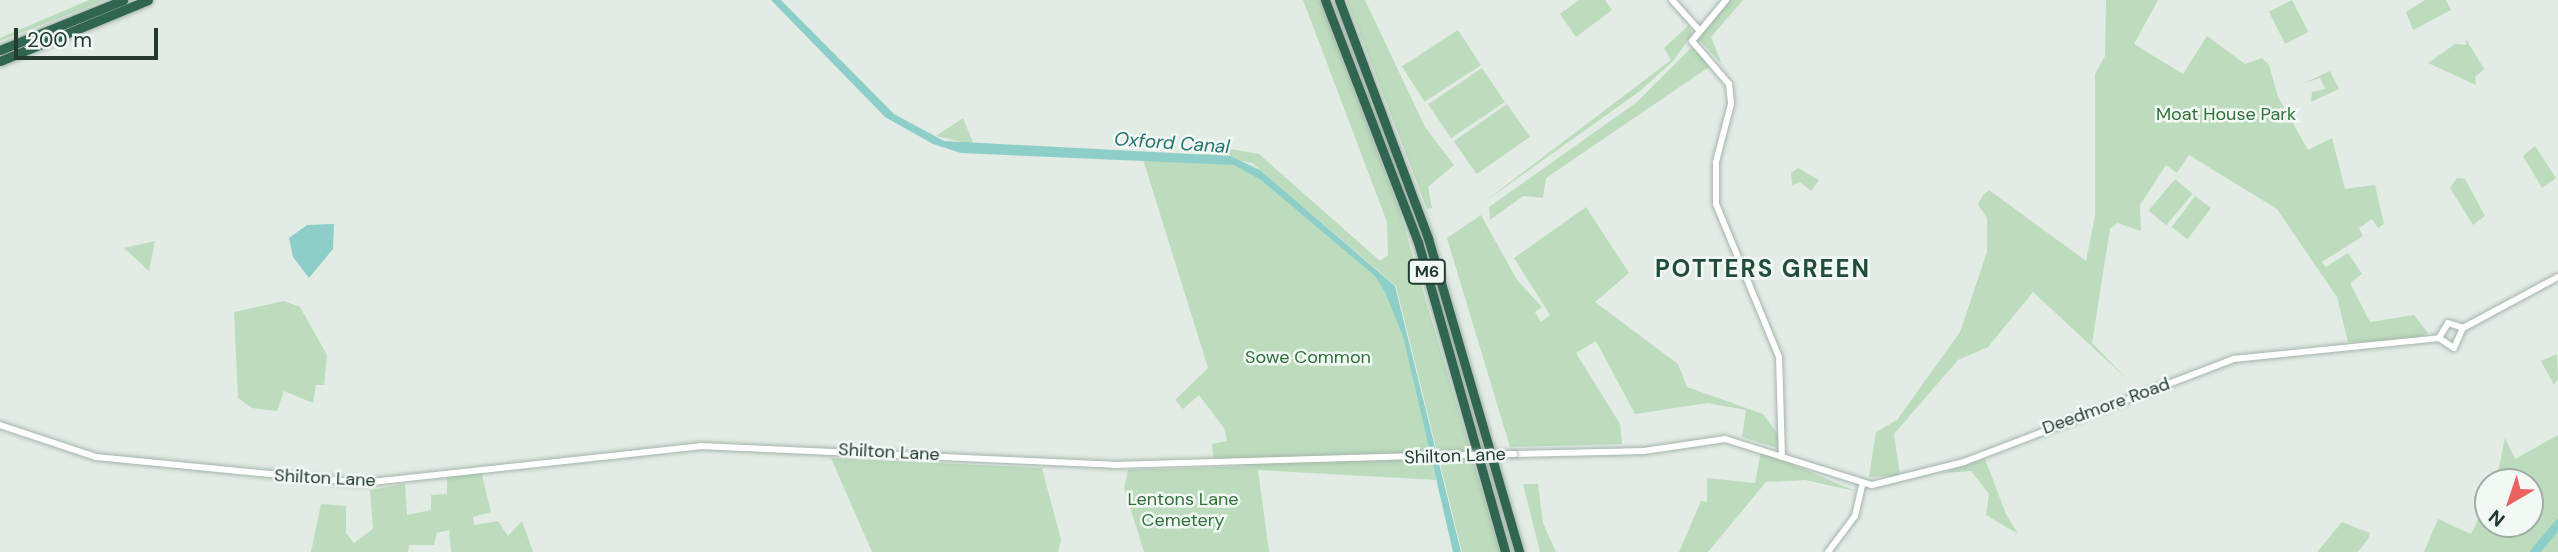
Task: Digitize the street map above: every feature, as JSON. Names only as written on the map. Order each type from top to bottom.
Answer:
[{"type":"highway","points":[[0,50],[123,0]]},
{"type":"highway","points":[[0,61],[148,0]]},
{"type":"highway","name":"M6","points":[[1325,0],[1418,242],[1505,552]]},
{"type":"highway","name":"M6","points":[[1339,0],[1428,238],[1518,552]]},
{"type":"street","points":[[1672,0],[1699,30]]},
{"type":"street","points":[[1726,0],[1692,41],[1729,84],[1716,204],[1779,357],[1782,457],[1862,485],[1855,516],[1828,552]]},
{"type":"street","points":[[2463,328],[2448,323],[2439,338],[2454,348],[2463,328],[2558,277]]},
{"type":"street","name":"Deedmore Road","points":[[1862,485],[1964,462],[2234,359],[2439,338]]},
{"type":"street","name":"Shilton Lane","points":[[0,425],[96,457],[362,483],[700,446],[1114,465],[1644,451],[1715,439],[1782,457]]},
{"type":"green space","points":[[89,0],[105,0],[0,41],[0,38]]},
{"type":"green space","points":[[1303,0],[1319,0],[1399,209],[1500,552],[1462,552],[1396,286],[1252,163],[1194,153],[1209,145],[1259,154],[1380,261],[1388,255],[1387,222]]},
{"type":"green space","points":[[1347,0],[1365,0],[1425,127],[1454,165],[1428,187],[1432,208],[1427,209]]},
{"type":"green space","points":[[1579,0],[1605,0],[1612,10],[1576,37],[1560,14]]},
{"type":"green space","points":[[1730,0],[1743,0],[1711,37],[1722,64],[1698,39]]},
{"type":"green space","name":"Moat House Park","points":[[2106,0],[2158,0],[2134,44],[2183,74],[2207,36],[2245,64],[2262,58],[2269,65],[2278,97],[2308,150],[2332,138],[2345,189],[2375,185],[2384,224],[2378,228],[2372,219],[2359,228],[2363,236],[2322,262],[2326,267],[2348,253],[2362,274],[2350,283],[2370,322],[2414,315],[2428,333],[2409,341],[2348,342],[2337,297],[2277,209],[2189,155],[2177,173],[2166,165],[2140,205],[2141,231],[2117,223],[2110,229],[2092,343],[2128,380],[2033,292],[1988,347],[1958,360],[1894,434],[1900,476],[1869,477],[1876,432],[1897,420],[1960,332],[1987,252],[1987,218],[1978,204],[1983,195],[1989,190],[2086,261],[2095,216],[2095,74],[2105,56]]},
{"type":"green space","points":[[2292,0],[2308,32],[2285,44],[2269,12]]},
{"type":"green space","points":[[2425,0],[2446,0],[2451,10],[2413,30],[2406,12]]},
{"type":"green space","points":[[1689,25],[1692,35],[1673,61],[1640,91],[1480,205],[1671,60],[1664,48]]},
{"type":"green space","points":[[1458,30],[1481,65],[1425,102],[1402,66]]},
{"type":"green space","points":[[2466,39],[2484,69],[2475,77],[2476,85],[2428,63],[2455,44],[2466,45]]},
{"type":"green space","points":[[1691,48],[1712,65],[1546,178],[1543,198],[1523,196],[1490,220],[1489,207],[1637,102]]},
{"type":"green space","points":[[1482,68],[1505,102],[1451,138],[1428,104]]},
{"type":"green space","points":[[2330,71],[2339,89],[2311,102],[2312,92],[2325,89],[2320,78],[2302,84]]},
{"type":"green space","points":[[1507,104],[1530,137],[1477,174],[1454,141]]},
{"type":"green space","points":[[963,118],[974,145],[936,136]]},
{"type":"green space","points":[[2535,146],[2556,178],[2542,188],[2523,156]]},
{"type":"green space","name":"Sowe Common","points":[[1142,156],[1241,163],[1370,267],[1396,303],[1436,480],[1258,470],[1269,552],[1144,552],[1124,488],[1128,470],[1257,466],[1214,464],[1212,444],[1227,441],[1224,428],[1199,395],[1183,409],[1175,400],[1208,368]]},
{"type":"green space","points":[[1798,168],[1819,180],[1811,191],[1800,182],[1792,185],[1791,173]]},
{"type":"green space","points":[[2457,178],[2465,179],[2485,216],[2473,225],[2450,188]]},
{"type":"green space","points":[[2175,179],[2193,194],[2166,225],[2149,210]]},
{"type":"green space","points":[[2195,196],[2211,208],[2188,239],[2172,227]]},
{"type":"green space","points":[[1586,207],[1629,273],[1595,302],[1678,364],[1687,387],[1763,414],[1778,434],[1777,448],[1742,437],[1746,410],[1708,403],[1635,414],[1596,341],[1576,353],[1620,424],[1622,444],[1510,447],[1447,238],[1481,215],[1517,280],[1542,307],[1535,312],[1541,322],[1550,315],[1514,258]]},
{"type":"green space","points":[[155,241],[149,271],[124,248]]},
{"type":"green space","points":[[284,301],[300,307],[327,355],[324,385],[316,385],[313,403],[284,391],[277,411],[252,408],[238,398],[234,312]]},
{"type":"green space","points":[[2557,354],[2558,379],[2554,385],[2541,361]]},
{"type":"green space","points":[[2558,435],[2558,552],[2424,552],[2438,519],[2471,534],[2474,528],[2474,538],[2544,538],[2544,468],[2499,468],[2505,438],[2515,459]]},
{"type":"green space","points":[[1761,451],[1855,491],[1805,480],[1766,482],[1708,552],[1679,552],[1701,501],[1707,502],[1707,478],[1755,483]]},
{"type":"green space","points":[[831,458],[1042,468],[1061,540],[1058,552],[872,552]]},
{"type":"green space","points":[[1985,459],[2006,514],[2018,534],[1986,515],[1989,494],[1971,471],[1943,473]]},
{"type":"green space","points":[[481,471],[491,512],[473,517],[474,525],[498,521],[508,536],[522,521],[533,552],[451,552],[449,530],[437,533],[434,545],[409,545],[408,552],[311,552],[321,504],[346,506],[346,533],[354,543],[373,529],[370,490],[405,484],[407,515],[431,510],[431,495],[447,494],[447,476]]},
{"type":"green space","points":[[1523,484],[1538,484],[1543,523],[1556,552],[1540,552]]},
{"type":"green space","points":[[2342,522],[2370,533],[2358,552],[2317,552]]},
{"type":"water","points":[[771,0],[781,0],[894,114],[944,141],[1230,156],[1260,170],[1395,286],[1461,552],[1453,552],[1403,336],[1385,292],[1375,276],[1261,180],[1234,165],[961,153],[933,144],[885,117]]},
{"type":"water","points":[[334,224],[333,249],[309,278],[293,257],[289,238],[307,225]]},
{"type":"waterway","points":[[2534,552],[2558,523]]},
{"type":"district","name":"POTTERS GREEN","points":[[1763,269]]},
{"type":"water label","name":"Oxford Canal","points":[[1172,143]]},
{"type":"park label","name":"Lentons Lane Cemetery","points":[[1183,510]]}]
